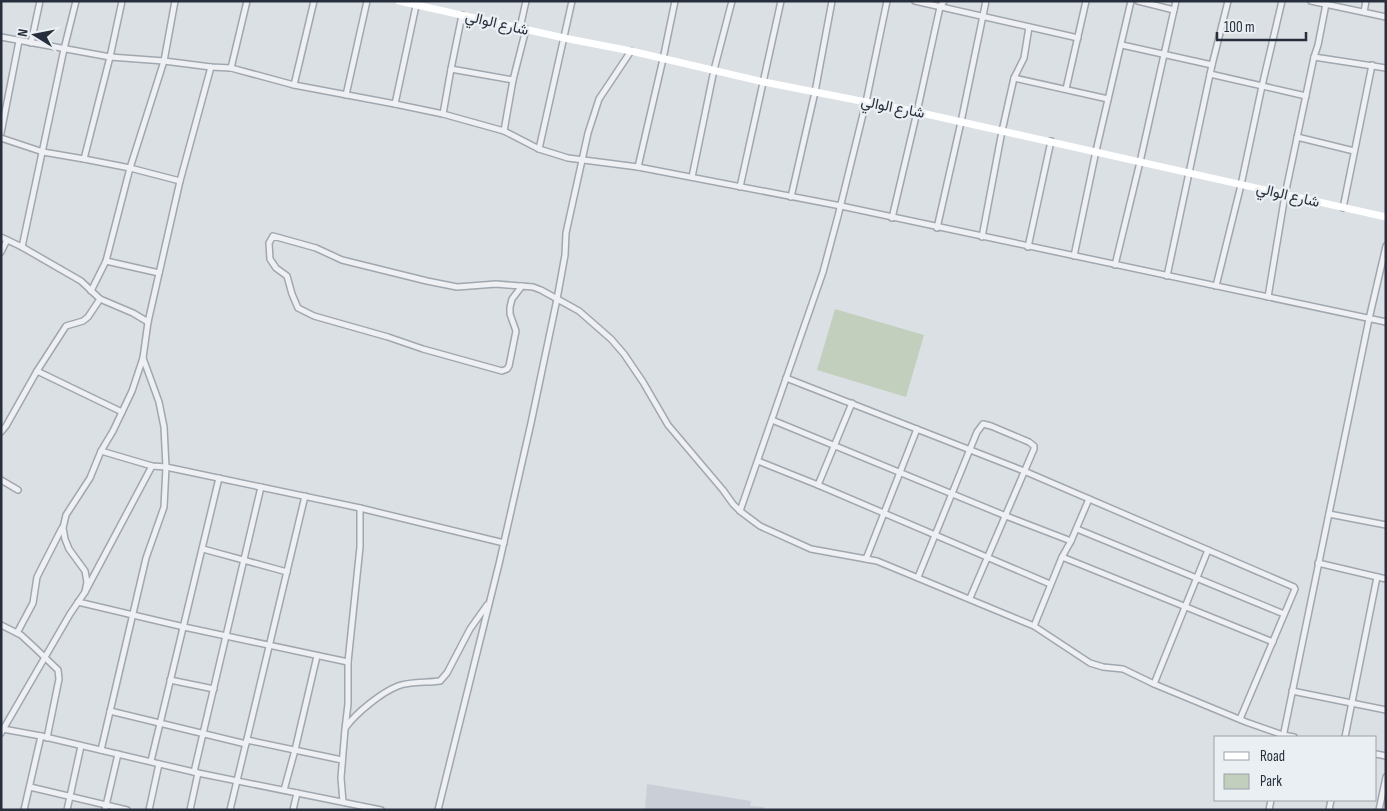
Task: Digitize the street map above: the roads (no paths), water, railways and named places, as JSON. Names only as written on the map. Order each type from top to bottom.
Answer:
[{"type":"main road","name":"شارع الوالي","points":[[399,1],[417,3],[523,29],[631,51],[764,82],[917,112],[1096,151],[1386,217]]},
{"type":"street","points":[[31,43],[40,1]]},
{"type":"street","points":[[22,247],[76,1]]},
{"type":"street","points":[[84,159],[110,58],[122,1]]},
{"type":"street","points":[[91,291],[106,261],[130,168],[164,61],[176,1]]},
{"type":"street","points":[[231,68],[248,1]]},
{"type":"street","points":[[294,85],[314,1]]},
{"type":"street","points":[[346,95],[367,1]]},
{"type":"street","points":[[504,131],[523,29],[526,1]]},
{"type":"street","points":[[539,149],[572,1]]},
{"type":"street","points":[[638,167],[675,1]]},
{"type":"street","points":[[692,177],[714,70],[732,1]]},
{"type":"street","points":[[740,187],[781,1]]},
{"type":"street","points":[[791,197],[815,92],[832,1]]},
{"type":"street","points":[[740,511],[823,272],[866,102],[886,1]]},
{"type":"street","points":[[914,1],[1078,38]]},
{"type":"street","points":[[892,218],[940,7],[944,1]]},
{"type":"street","points":[[937,228],[986,1]]},
{"type":"street","points":[[1066,89],[1086,1]]},
{"type":"street","points":[[1074,256],[1131,1]]},
{"type":"street","points":[[1138,1],[1174,10]]},
{"type":"street","points":[[1115,265],[1176,1]]},
{"type":"street","points":[[1167,276],[1210,74],[1228,1]]},
{"type":"street","points":[[1216,286],[1282,1]]},
{"type":"street","points":[[1312,1],[1386,17]]},
{"type":"street","points":[[1364,12],[1366,1]]},
{"type":"street","points":[[395,104],[417,3]]},
{"type":"street","points":[[1268,297],[1285,195],[1326,4]]},
{"type":"street","points":[[443,114],[462,15]]},
{"type":"street","points":[[982,237],[1002,131],[1014,78],[1024,58],[1028,27]]},
{"type":"street","points":[[1,37],[110,58],[231,68],[294,85],[443,114],[504,131],[539,149],[568,158],[638,167],[841,206],[937,228],[1386,322]]},
{"type":"street","points":[[1,133],[19,40]]},
{"type":"street","points":[[1122,45],[1212,65]]},
{"type":"street","points":[[438,810],[504,544],[557,299],[565,255],[566,233],[588,133],[599,99],[631,51]]},
{"type":"street","points":[[1314,57],[1386,68]]},
{"type":"street","points":[[1343,208],[1372,65]]},
{"type":"street","points":[[17,633],[32,603],[37,577],[63,528],[66,515],[90,478],[101,451],[132,391],[143,358],[148,322],[180,181],[210,67]]},
{"type":"street","points":[[451,68],[513,80]]},
{"type":"street","points":[[1210,74],[1306,96]]},
{"type":"street","points":[[1014,78],[1108,99]]},
{"type":"street","points":[[1297,137],[1354,151]]},
{"type":"street","points":[[1,138],[43,152],[130,168],[180,181]]},
{"type":"street","points":[[1028,247],[1050,141]]},
{"type":"street","points":[[522,286],[512,299],[510,307],[510,314],[516,331],[509,366],[502,371],[423,349],[303,311],[298,308],[294,300],[287,276],[276,268],[270,259],[269,243],[273,236],[282,238],[316,248],[342,260],[427,282],[457,287],[496,284],[522,286],[533,287],[579,311],[618,346],[643,382],[668,425],[740,511],[760,526],[811,549],[866,558],[918,577],[1034,626],[1090,663],[1103,667],[1123,669],[1154,684],[1283,736],[1369,319],[1386,246]]},
{"type":"street","points":[[1,252],[4,239],[22,247],[81,281],[100,299],[133,313],[148,322]]},
{"type":"street","points":[[106,261],[159,273]]},
{"type":"street","points":[[1,432],[66,326],[83,321],[88,317],[100,299]]},
{"type":"street","points":[[101,750],[146,558],[164,507],[166,467],[164,426],[159,402],[143,358]]},
{"type":"street","points":[[37,371],[122,412]]},
{"type":"street","points":[[786,378],[1024,471],[1294,587],[1295,589],[1240,719]]},
{"type":"street","points":[[818,485],[852,403]]},
{"type":"street","points":[[772,420],[1071,541]]},
{"type":"street","points":[[918,577],[980,427],[986,424],[1029,442],[1034,446],[1034,449],[970,598]]},
{"type":"street","points":[[866,558],[917,429]]},
{"type":"street","points":[[101,451],[152,466],[166,467],[360,508],[504,544]]},
{"type":"street","points":[[758,461],[884,512],[1050,584]]},
{"type":"street","points":[[152,466],[85,592],[2,731],[44,737],[196,773],[380,810]]},
{"type":"street","points":[[151,761],[219,478]]},
{"type":"street","points":[[1,480],[18,490]]},
{"type":"street","points":[[190,810],[203,734],[261,487]]},
{"type":"street","points":[[230,810],[305,496]]},
{"type":"street","points":[[1034,626],[1050,584],[1077,529],[1089,499]]},
{"type":"street","points":[[343,802],[342,760],[348,704],[348,662],[360,547],[360,508]]},
{"type":"street","points":[[1329,514],[1386,525]]},
{"type":"street","points":[[63,528],[69,549],[86,571],[87,582],[85,592]]},
{"type":"street","points":[[1077,529],[1284,614]]},
{"type":"street","points":[[203,549],[287,572]]},
{"type":"street","points":[[1154,684],[1208,550]]},
{"type":"street","points":[[1062,557],[1273,642]]},
{"type":"street","points":[[1318,563],[1386,579]]},
{"type":"street","points":[[1345,736],[1377,577]]},
{"type":"street","points":[[78,602],[227,637],[348,662]]},
{"type":"street","points":[[345,729],[358,712],[398,686],[440,681],[448,673],[470,629],[489,603]]},
{"type":"street","points":[[1,625],[17,633],[34,646],[58,670],[59,674],[24,810]]},
{"type":"street","points":[[284,790],[317,656]]},
{"type":"street","points":[[170,680],[214,690]]},
{"type":"street","points":[[1292,691],[1386,710]]},
{"type":"street","points":[[110,711],[203,734],[342,760]]},
{"type":"street","points":[[67,810],[81,746]]},
{"type":"street","points":[[106,807],[118,754]]},
{"type":"street","points":[[149,810],[159,764]]},
{"type":"street","points":[[1379,810],[1386,777]]},
{"type":"street","points":[[30,787],[106,807],[127,810]]},
{"type":"street","points":[[293,810],[297,793]]}]
